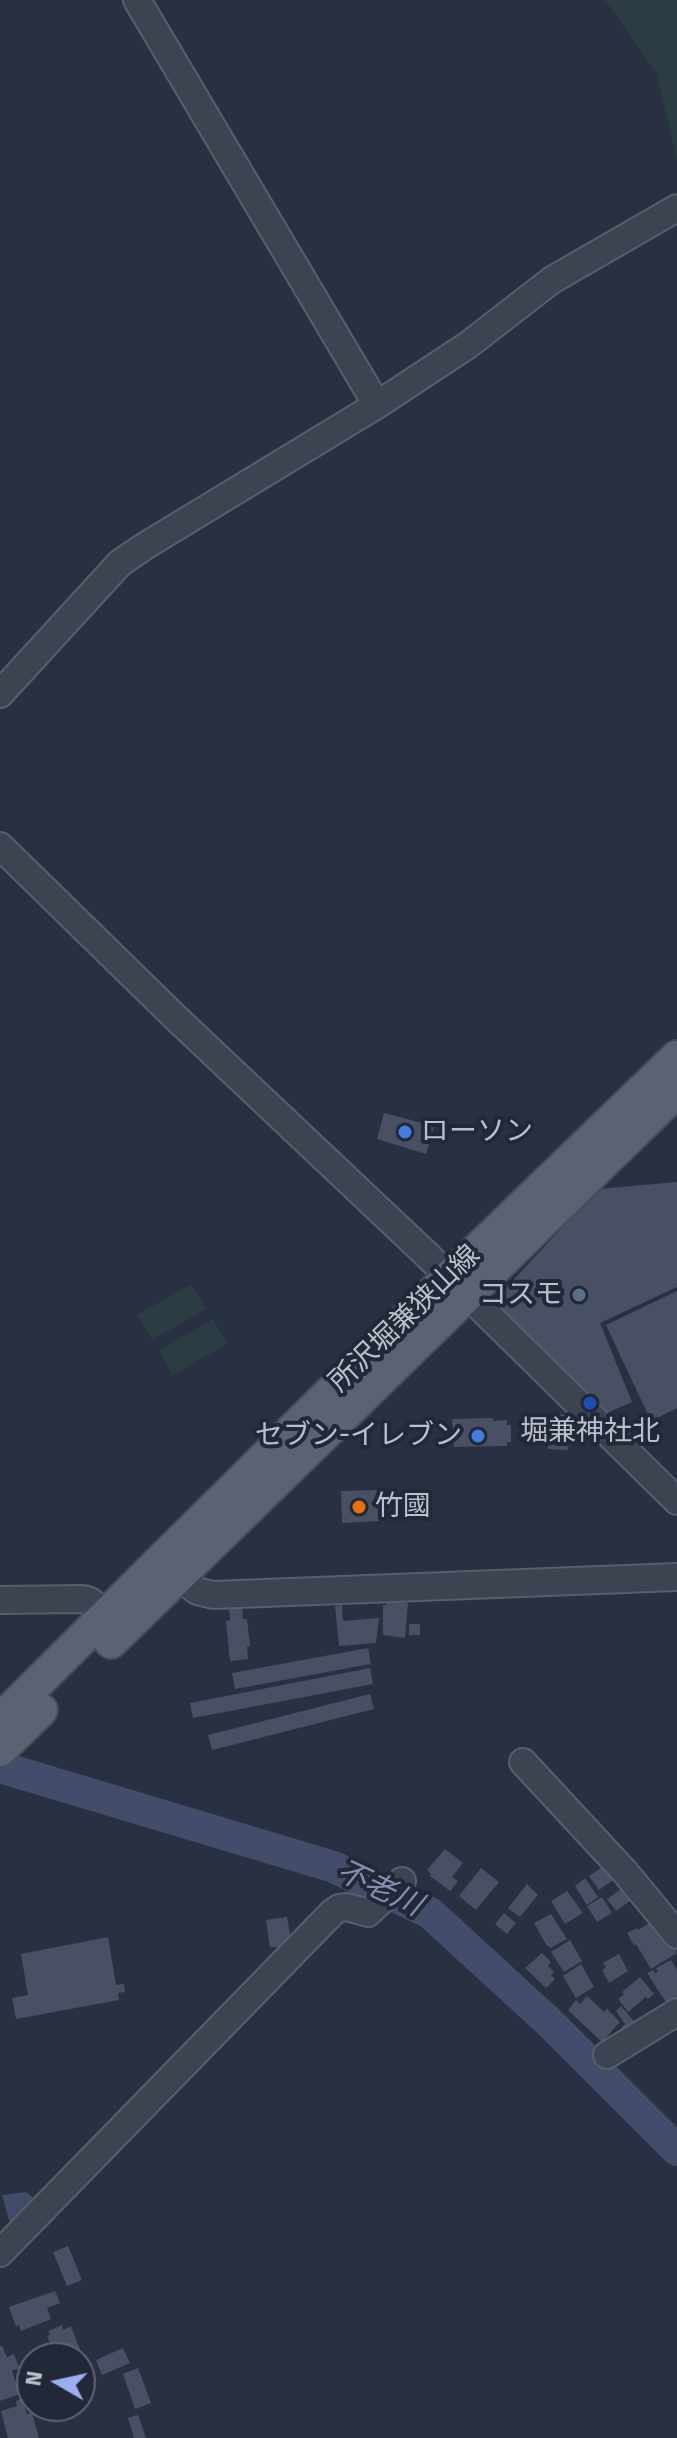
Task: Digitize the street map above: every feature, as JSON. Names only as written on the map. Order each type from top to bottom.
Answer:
[{"type":"main road","name":"所沢堀兼狭山線","points":[[2,1738],[179,1576],[677,1057]]},
{"type":"main road","name":"所沢堀兼狭山線","points":[[2,1738],[107,1615],[290,1432],[677,1091]]},
{"type":"street","points":[[137,0],[377,405]]},
{"type":"street","points":[[0,694],[120,563],[377,405],[468,345],[552,280],[677,208]]},
{"type":"street","points":[[0,846],[677,1501]]},
{"type":"street","points":[[179,1576],[197,1591],[213,1595],[677,1577]]},
{"type":"street","points":[[0,1600],[83,1599],[107,1615]]},
{"type":"street","points":[[523,1762],[625,1872],[677,1935]]},
{"type":"street","points":[[0,2253],[332,1913],[347,1907],[368,1913],[402,1881]]},
{"type":"street","points":[[607,2055],[677,2012]]},
{"type":"shaded area","points":[[605,0],[677,0],[677,160],[656,72]]},
{"type":"shaded area","points":[[191,1284],[206,1309],[152,1340],[137,1315]]},
{"type":"shaded area","points":[[213,1319],[227,1344],[173,1375],[159,1350]]},
{"type":"water","points":[[26,2192],[35,2199],[10,2223],[2,2195]]},
{"type":"building","name":"ローソン","points":[[384,1113],[434,1126],[426,1154],[377,1139]]},
{"type":"building","name":"コスモ","points":[[677,1182],[677,1287],[600,1323],[632,1402],[607,1413],[491,1304],[598,1189]]},
{"type":"building","points":[[677,1291],[677,1408],[651,1421],[606,1325]]},
{"type":"building","points":[[570,1415],[572,1434],[569,1433],[568,1450],[548,1449],[550,1416]]},
{"type":"building","points":[[493,1418],[493,1421],[507,1420],[507,1425],[511,1425],[511,1442],[507,1442],[507,1446],[454,1447],[452,1419]]},
{"type":"building","points":[[378,1490],[379,1521],[342,1523],[341,1491]]},
{"type":"building","points":[[402,1501],[428,1501],[428,1516],[403,1517]]},
{"type":"building","points":[[408,1603],[405,1638],[383,1635],[383,1605]]},
{"type":"building","points":[[242,1605],[250,1646],[247,1647],[248,1659],[230,1661],[226,1621],[230,1620],[229,1606]]},
{"type":"building","points":[[342,1605],[343,1621],[379,1618],[376,1643],[339,1646],[335,1606]]},
{"type":"building","points":[[409,1624],[420,1624],[420,1635],[409,1635]]},
{"type":"building","points":[[368,1648],[371,1664],[235,1689],[232,1673]]},
{"type":"building","points":[[370,1668],[373,1684],[193,1718],[190,1703]]},
{"type":"building","points":[[370,1694],[374,1709],[212,1750],[208,1735]]},
{"type":"building","points":[[445,1849],[463,1863],[452,1877],[458,1881],[450,1891],[430,1876],[427,1870]]},
{"type":"building","points":[[604,1866],[616,1878],[599,1890],[589,1876]]},
{"type":"building","points":[[481,1868],[499,1882],[476,1910],[459,1896]]},
{"type":"building","points":[[585,1878],[598,1897],[587,1905],[575,1886]]},
{"type":"building","points":[[527,1884],[538,1895],[520,1917],[508,1908]]},
{"type":"building","points":[[625,1886],[632,1897],[616,1911],[607,1899]]},
{"type":"building","points":[[567,1891],[583,1913],[565,1924],[551,1901]]},
{"type":"building","points":[[602,1897],[612,1913],[597,1922],[587,1906]]},
{"type":"building","points":[[504,1913],[516,1923],[507,1934],[495,1924]]},
{"type":"building","points":[[551,1914],[567,1939],[550,1948],[534,1923]]},
{"type":"building","points":[[287,1917],[292,1947],[270,1947],[266,1920]]},
{"type":"building","points":[[656,1919],[677,1953],[651,1969],[627,1933]]},
{"type":"building","points":[[108,1937],[116,1985],[124,1984],[125,1992],[118,1993],[119,2000],[16,2019],[12,1998],[28,1995],[21,1954]]},
{"type":"building","points":[[570,1940],[582,1961],[564,1972],[551,1952]]},
{"type":"building","points":[[542,1953],[551,1962],[548,1966],[554,1972],[551,1975],[555,1979],[546,1988],[525,1968]]},
{"type":"building","points":[[619,1954],[628,1971],[609,1983],[602,1970],[606,1967],[603,1963]]},
{"type":"building","points":[[671,1960],[677,1970],[677,2003],[669,2007],[647,1973],[653,1970],[658,1972],[656,1968]]},
{"type":"building","points":[[581,1964],[594,1987],[576,1998],[563,1976]]},
{"type":"building","points":[[640,1977],[654,1994],[628,2012],[618,1999]]},
{"type":"building","points":[[587,1996],[620,2022],[602,2042],[568,2010],[576,2000],[580,2004]]},
{"type":"building","points":[[621,2006],[638,2026],[628,2034],[616,2011]]},
{"type":"building","points":[[68,2246],[82,2280],[67,2286],[53,2252]]},
{"type":"building","points":[[55,2291],[60,2303],[47,2308],[51,2319],[21,2331],[9,2307]]},
{"type":"building","points":[[62,2325],[63,2330],[71,2326],[77,2342],[49,2342],[48,2331]]},
{"type":"building","points":[[2,2346],[7,2357],[14,2354],[16,2360],[16,2369],[12,2371],[16,2395],[0,2401]]},
{"type":"building","points":[[123,2348],[130,2363],[102,2375],[96,2360]]},
{"type":"building","points":[[138,2368],[151,2403],[135,2409],[123,2374]]},
{"type":"building","points":[[16,2406],[16,2422],[35,2422],[39,2438],[8,2438],[1,2411]]},
{"type":"building","points":[[138,2415],[146,2438],[134,2438],[128,2418]]},
{"type":"waterway","name":"不老川","points":[[0,1767],[334,1867],[430,1913],[550,2023],[677,2150]]},
{"type":"place","name":"ローソン","points":[[405,1132]]},
{"type":"place","name":"コスモ","points":[[579,1295]]},
{"type":"place","name":"堀兼神社北","points":[[590,1403]]},
{"type":"place","name":"セブン-イレブン","points":[[478,1436]]},
{"type":"place","name":"竹國","points":[[359,1507]]}]
